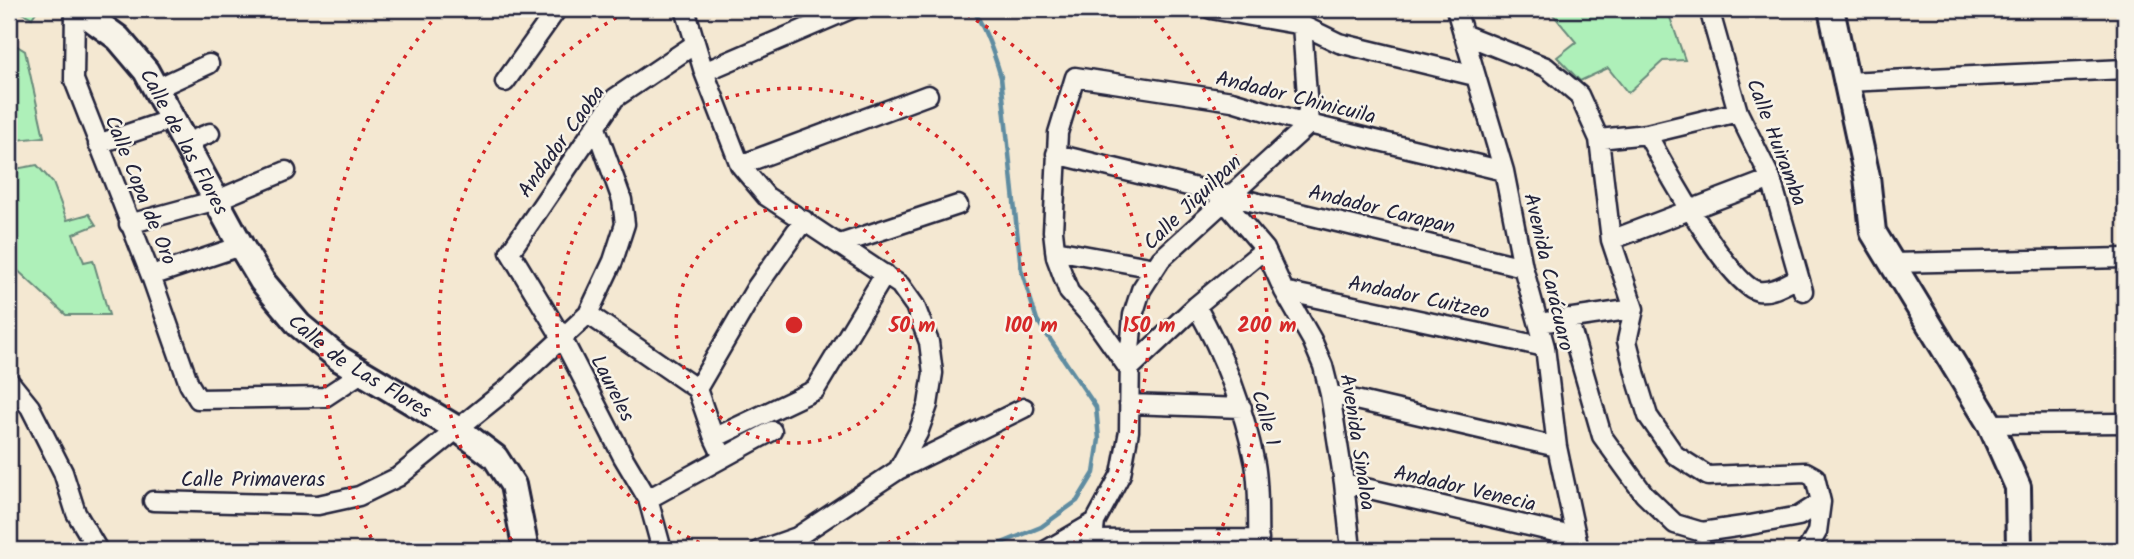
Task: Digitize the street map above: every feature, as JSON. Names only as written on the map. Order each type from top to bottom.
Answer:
[{"type":"street","name":"Calle de las Flores","points":[[76,9],[118,37],[145,71],[241,246],[270,290]]},
{"type":"street","name":"Calle Copa de Oro","points":[[76,9],[74,80],[151,276],[189,384],[198,399],[325,397],[363,372]]},
{"type":"street","points":[[505,82],[556,9]]},
{"type":"street","points":[[685,9],[704,72],[740,165],[766,196],[900,285],[915,306],[929,342],[933,373],[928,405],[918,433],[898,470]]},
{"type":"street","points":[[704,72],[850,9]]},
{"type":"street","points":[[1211,9],[1300,17],[1339,43],[1475,75]]},
{"type":"street","name":"Avenida Carácuaro","points":[[1456,9],[1504,171],[1523,267],[1545,347],[1557,447],[1578,544]]},
{"type":"street","name":"Calle Huiramba","points":[[1690,211],[1742,283],[1756,291],[1801,284],[1771,179],[1738,112],[1709,9]]},
{"type":"street","points":[[1831,9],[1867,177],[1873,232],[1990,424],[2018,487],[2019,550]]},
{"type":"street","points":[[1300,17],[1309,124]]},
{"type":"street","points":[[1463,34],[1546,67],[1579,95],[1598,139],[1611,240],[1634,309],[1627,341],[1648,416],[1675,455],[1708,476],[1806,472],[1815,477],[1821,502],[1817,532],[1807,550]]},
{"type":"street","name":"Andador Caoba","points":[[510,252],[615,98],[695,44]]},
{"type":"street","points":[[155,89],[209,64]]},
{"type":"street","points":[[1846,82],[2125,69]]},
{"type":"street","name":"Andador Chinicuila","points":[[1056,154],[1060,123],[1075,77],[1232,102],[1309,124],[1504,171]]},
{"type":"street","points":[[740,165],[928,95]]},
{"type":"street","points":[[1598,139],[1647,134],[1738,112]]},
{"type":"street","points":[[98,144],[172,120]]},
{"type":"street","name":"Calle Jiquilpan","points":[[1092,537],[1121,474],[1129,431],[1129,369],[1133,315],[1141,290],[1161,259],[1309,124]]},
{"type":"street","points":[[596,128],[622,200],[625,225],[614,261],[588,314],[697,389],[723,457]]},
{"type":"street","points":[[185,143],[210,133]]},
{"type":"street","points":[[1647,134],[1690,211]]},
{"type":"street","points":[[1056,154],[1053,231],[1056,257],[1069,292],[1095,321],[1129,369],[1196,306],[1265,249]]},
{"type":"street","name":"Andador Carapan","points":[[1056,154],[1228,199],[1523,267]]},
{"type":"street","points":[[130,225],[217,200],[286,171]]},
{"type":"street","points":[[1611,240],[1771,179]]},
{"type":"street","name":"Avenida Sinaloa","points":[[1228,199],[1265,249],[1324,366],[1344,484],[1351,550]]},
{"type":"street","points":[[840,244],[958,205]]},
{"type":"street","points":[[697,389],[755,288],[804,220]]},
{"type":"street","points":[[151,276],[241,246]]},
{"type":"street","points":[[1055,250],[1155,268]]},
{"type":"street","name":"Laureles","points":[[510,252],[562,338],[623,457],[648,499],[662,550]]},
{"type":"street","points":[[1891,263],[2125,258]]},
{"type":"street","points":[[714,438],[815,390],[885,274]]},
{"type":"street","name":"Calle de Las Flores","points":[[270,290],[299,325],[340,359],[459,429],[495,457],[513,485],[526,550]]},
{"type":"street","name":"Andador Cuitzeo","points":[[1284,291],[1545,347]]},
{"type":"street","name":"Calle 1","points":[[1196,306],[1210,331],[1242,408],[1255,464],[1259,544]]},
{"type":"street","points":[[1539,323],[1634,309]]},
{"type":"street","name":"Calle Primaveras","points":[[153,501],[318,505],[359,496],[398,477],[459,429],[588,314]]},
{"type":"street","points":[[1568,318],[1602,436],[1644,494],[1675,524],[1702,532],[1750,525],[1799,516],[1821,502]]},
{"type":"street","points":[[9,381],[30,407],[63,472],[76,513],[98,550]]},
{"type":"street","points":[[1330,394],[1557,447]]},
{"type":"street","points":[[1129,404],[1242,408]]},
{"type":"street","points":[[760,550],[797,537],[898,470],[1024,408]]},
{"type":"street","points":[[1990,424],[2125,423]]},
{"type":"street","points":[[648,499],[772,431]]},
{"type":"street","name":"Andador Venecia","points":[[1344,484],[1578,544]]},
{"type":"street","points":[[1047,550],[1092,537],[1259,544]]},
{"type":"green space","points":[[9,9],[38,9],[32,18],[19,11],[9,26]]},
{"type":"green space","points":[[1541,9],[1667,9],[1685,60],[1663,61],[1628,93],[1608,68],[1580,81],[1557,57],[1576,42],[1551,12]]},
{"type":"green space","points":[[9,41],[25,51],[44,137],[9,141]]},
{"type":"green space","points":[[37,165],[53,183],[67,220],[89,214],[96,225],[73,234],[84,262],[93,260],[109,315],[66,315],[14,267],[9,270],[9,170]]},
{"type":"waterway","points":[[973,9],[982,25],[1001,77],[1021,269],[1037,320],[1096,407],[1099,439],[1094,473],[1077,501],[1041,527],[985,550]]}]
